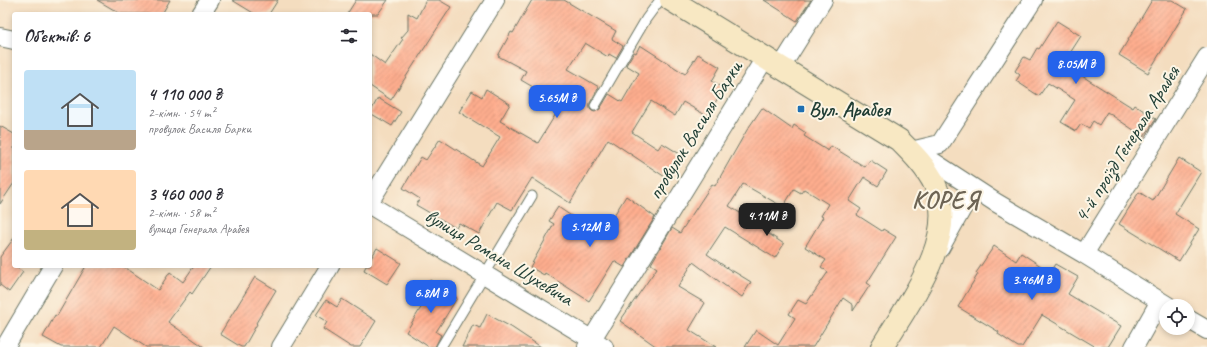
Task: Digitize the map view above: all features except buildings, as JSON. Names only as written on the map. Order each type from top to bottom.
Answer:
[{"type":"main road","points":[[671,0],[907,145],[927,171],[936,186],[941,203],[941,224],[937,243],[922,280],[882,347]]},
{"type":"street","points":[[202,12],[210,0]]},
{"type":"street","points":[[372,198],[495,0]]},
{"type":"street","name":"провулок Василя Барки","points":[[594,345],[773,63],[823,0]]},
{"type":"street","points":[[907,145],[940,144],[1033,0]]},
{"type":"street","points":[[0,37],[12,40]]},
{"type":"street","name":"4-й проїзд Генерала Арабея","points":[[1084,254],[1207,58]]},
{"type":"street","points":[[907,145],[995,202],[1084,254],[1159,301]]},
{"type":"street","points":[[922,280],[973,188]]},
{"type":"street","name":"вулиця Романа Шухевича","points":[[372,205],[594,345]]},
{"type":"street","points":[[5,347],[52,268]]},
{"type":"street","points":[[281,347],[329,268]]},
{"type":"street","points":[[1134,347],[1159,311]]},
{"type":"street","points":[[1195,322],[1207,330]]},
{"type":"lane","points":[[595,106],[646,19],[660,0]]},
{"type":"lane","points":[[441,347],[532,196]]},
{"type":"place","name":"Вул. Арабея","points":[[801,109]]},
{"type":"district","name":"КОРЕЯ","points":[[946,200]]}]
